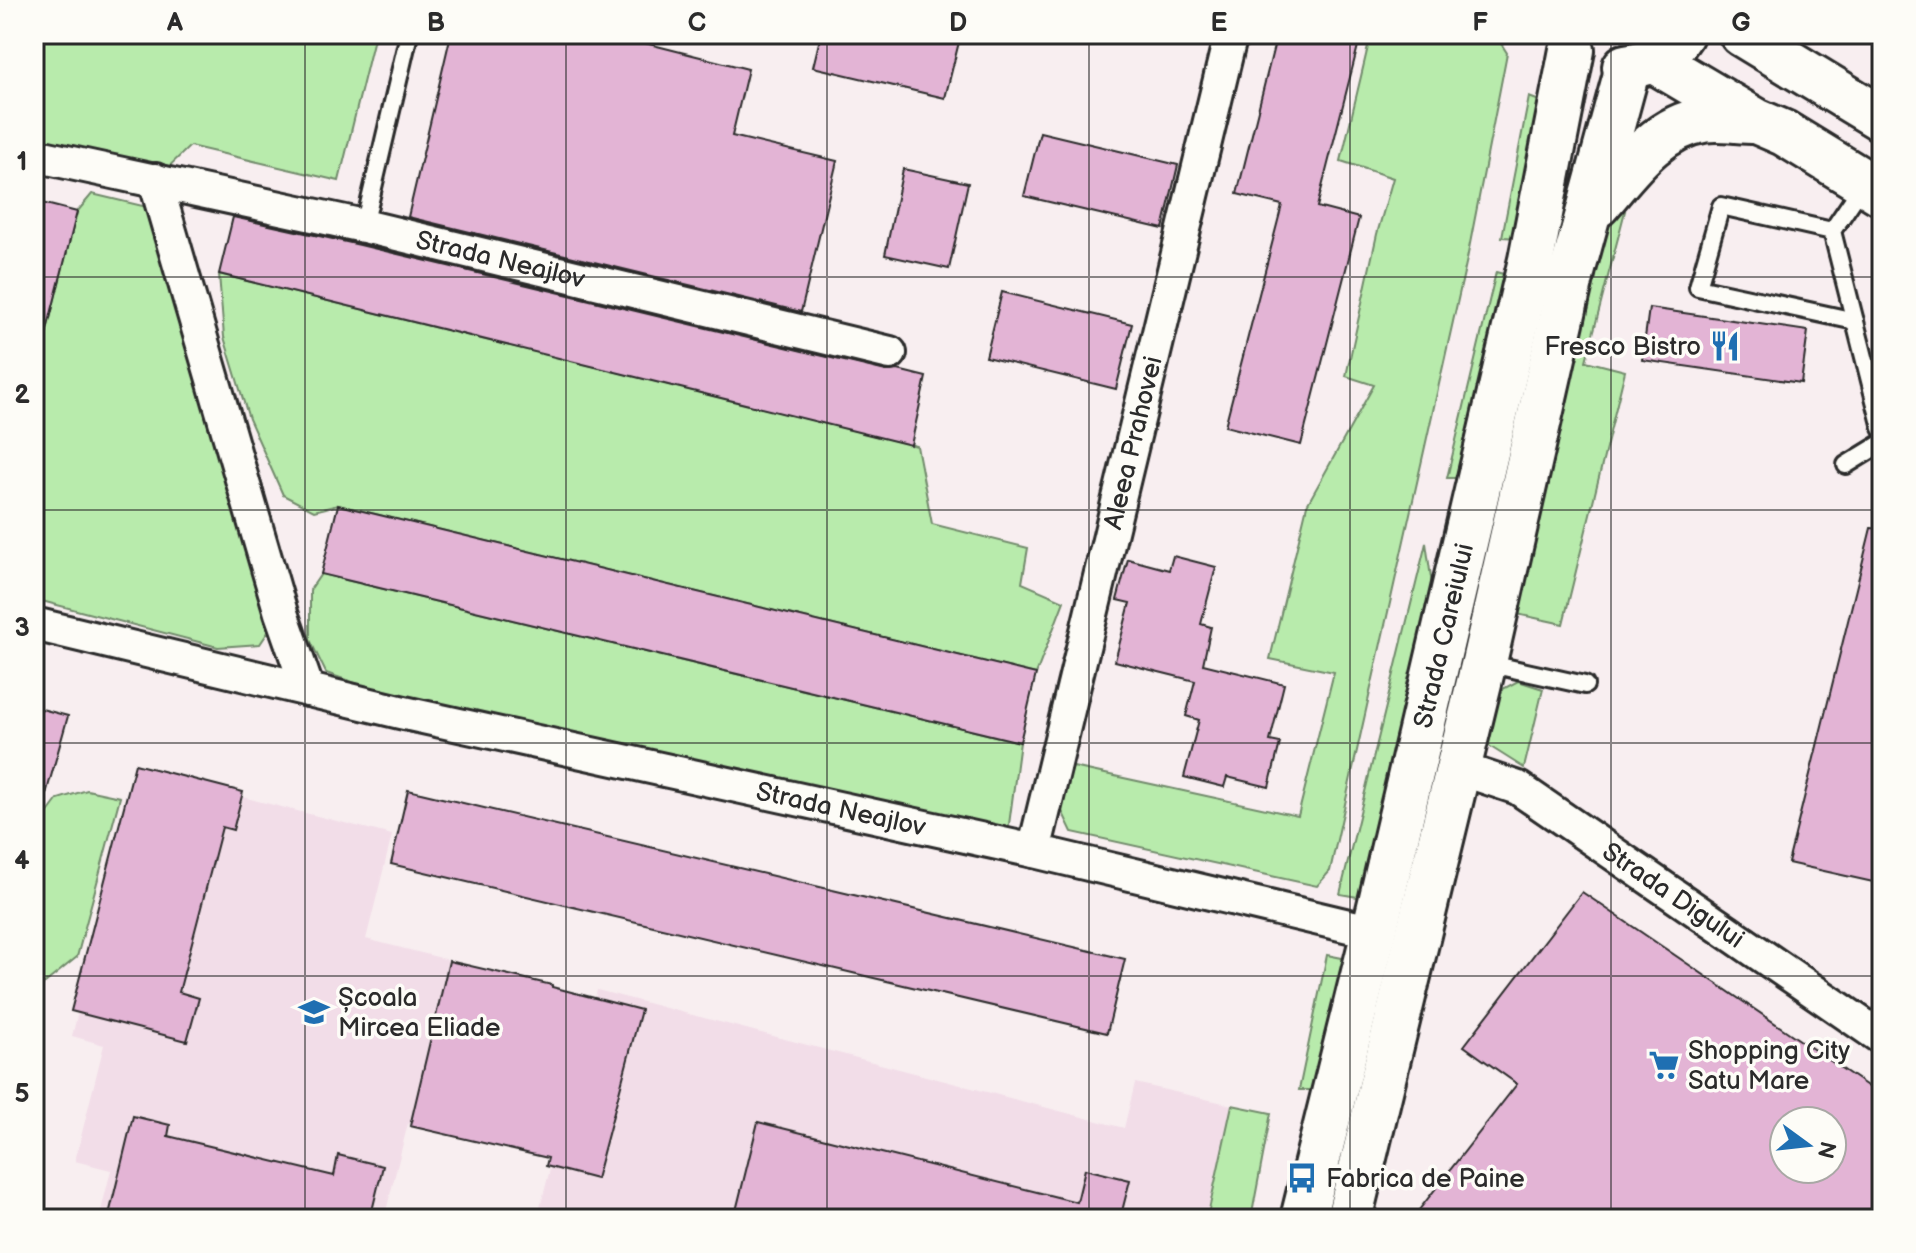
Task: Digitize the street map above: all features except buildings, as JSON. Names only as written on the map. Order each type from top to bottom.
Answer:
[{"type":"main road","points":[[1742,34],[1882,119]]},
{"type":"main road","points":[[1565,42],[1592,62],[1654,54],[1756,121],[1784,133],[1873,188]]},
{"type":"main road","name":"Strada Careiului","points":[[1303,1219],[1374,932],[1531,260],[1565,42]]},
{"type":"main road","name":"Strada Careiului","points":[[1349,1219],[1484,662],[1573,269],[1590,213],[1654,54]]},
{"type":"main road","points":[[1590,213],[1640,156],[1683,124],[1706,119],[1756,121]]},
{"type":"street","name":"Aleea Prahovei","points":[[1034,851],[1231,34]]},
{"type":"street","name":"Strada Neajlov","points":[[34,155],[364,226],[890,353]]},
{"type":"street","points":[[155,180],[281,613],[308,690]]},
{"type":"street","name":"Strada Neajlov","points":[[34,624],[308,690],[1034,851],[1374,932]]},
{"type":"street","name":"Strada Digului","points":[[1458,768],[1518,788],[1882,1038]]},
{"type":"lane","points":[[364,226],[409,34]]},
{"type":"lane","points":[[1832,231],[1873,188]]},
{"type":"lane","points":[[1832,231],[1721,206],[1698,287],[1855,321]]},
{"type":"lane","points":[[1832,231],[1882,428]]},
{"type":"lane","points":[[1846,465],[1882,443]]},
{"type":"lane","points":[[1484,662],[1585,685]]},
{"type":"shaded area","name":"Școala Mircea Eliade","points":[[140,771],[392,835],[366,939],[555,987],[514,1149],[408,1123],[384,1219],[99,1219],[111,1170],[75,1161],[104,1045],[72,1036]]},
{"type":"shaded area","points":[[597,990],[1124,1128],[1135,1083],[1232,1105],[1207,1219],[537,1219]]},
{"type":"green space","points":[[34,34],[375,34],[339,181],[190,146],[155,180],[34,155]]},
{"type":"green space","points":[[1371,34],[1495,34],[1507,53],[1467,259],[1330,871],[1317,886],[1072,832],[1060,807],[1073,767],[1298,816],[1334,672],[1270,659],[1307,505],[1374,385],[1346,376],[1377,234],[1393,178],[1341,161]]},
{"type":"green space","points":[[1529,97],[1545,103],[1520,238],[1502,237]]},
{"type":"green space","points":[[92,194],[164,211],[281,613],[260,644],[218,647],[34,599],[34,381],[77,212]]},
{"type":"green space","points":[[1603,206],[1625,211],[1586,361],[1625,371],[1563,624],[1517,614]]},
{"type":"green space","points":[[1496,272],[1511,276],[1463,478],[1447,478]]},
{"type":"green space","points":[[219,274],[917,446],[932,524],[1028,548],[1022,583],[1064,601],[1036,674],[338,505],[314,511],[283,495],[249,419],[224,337]]},
{"type":"green space","points":[[1426,543],[1436,612],[1369,899],[1340,894]]},
{"type":"green space","points":[[321,574],[1020,742],[1008,832],[364,686],[326,673],[310,640],[310,590]]},
{"type":"green space","points":[[1518,681],[1543,689],[1524,768],[1486,744],[1482,715],[1501,690]]},
{"type":"green space","points":[[87,790],[120,797],[77,957],[34,992],[34,831],[58,799]]},
{"type":"green space","points":[[1327,955],[1342,958],[1353,969],[1326,1090],[1299,1090]]},
{"type":"green space","points":[[1232,1105],[1271,1113],[1251,1219],[1207,1219]]},
{"type":"place","name":"Fresco Bistro","points":[[1725,346]]},
{"type":"place","name":"Școala Mircea Eliade","points":[[314,1012]]},
{"type":"place","name":"Shopping City Satu Mare","points":[[1664,1065]]},
{"type":"place","name":"Fabrica de Paine","points":[[1302,1178]]}]
